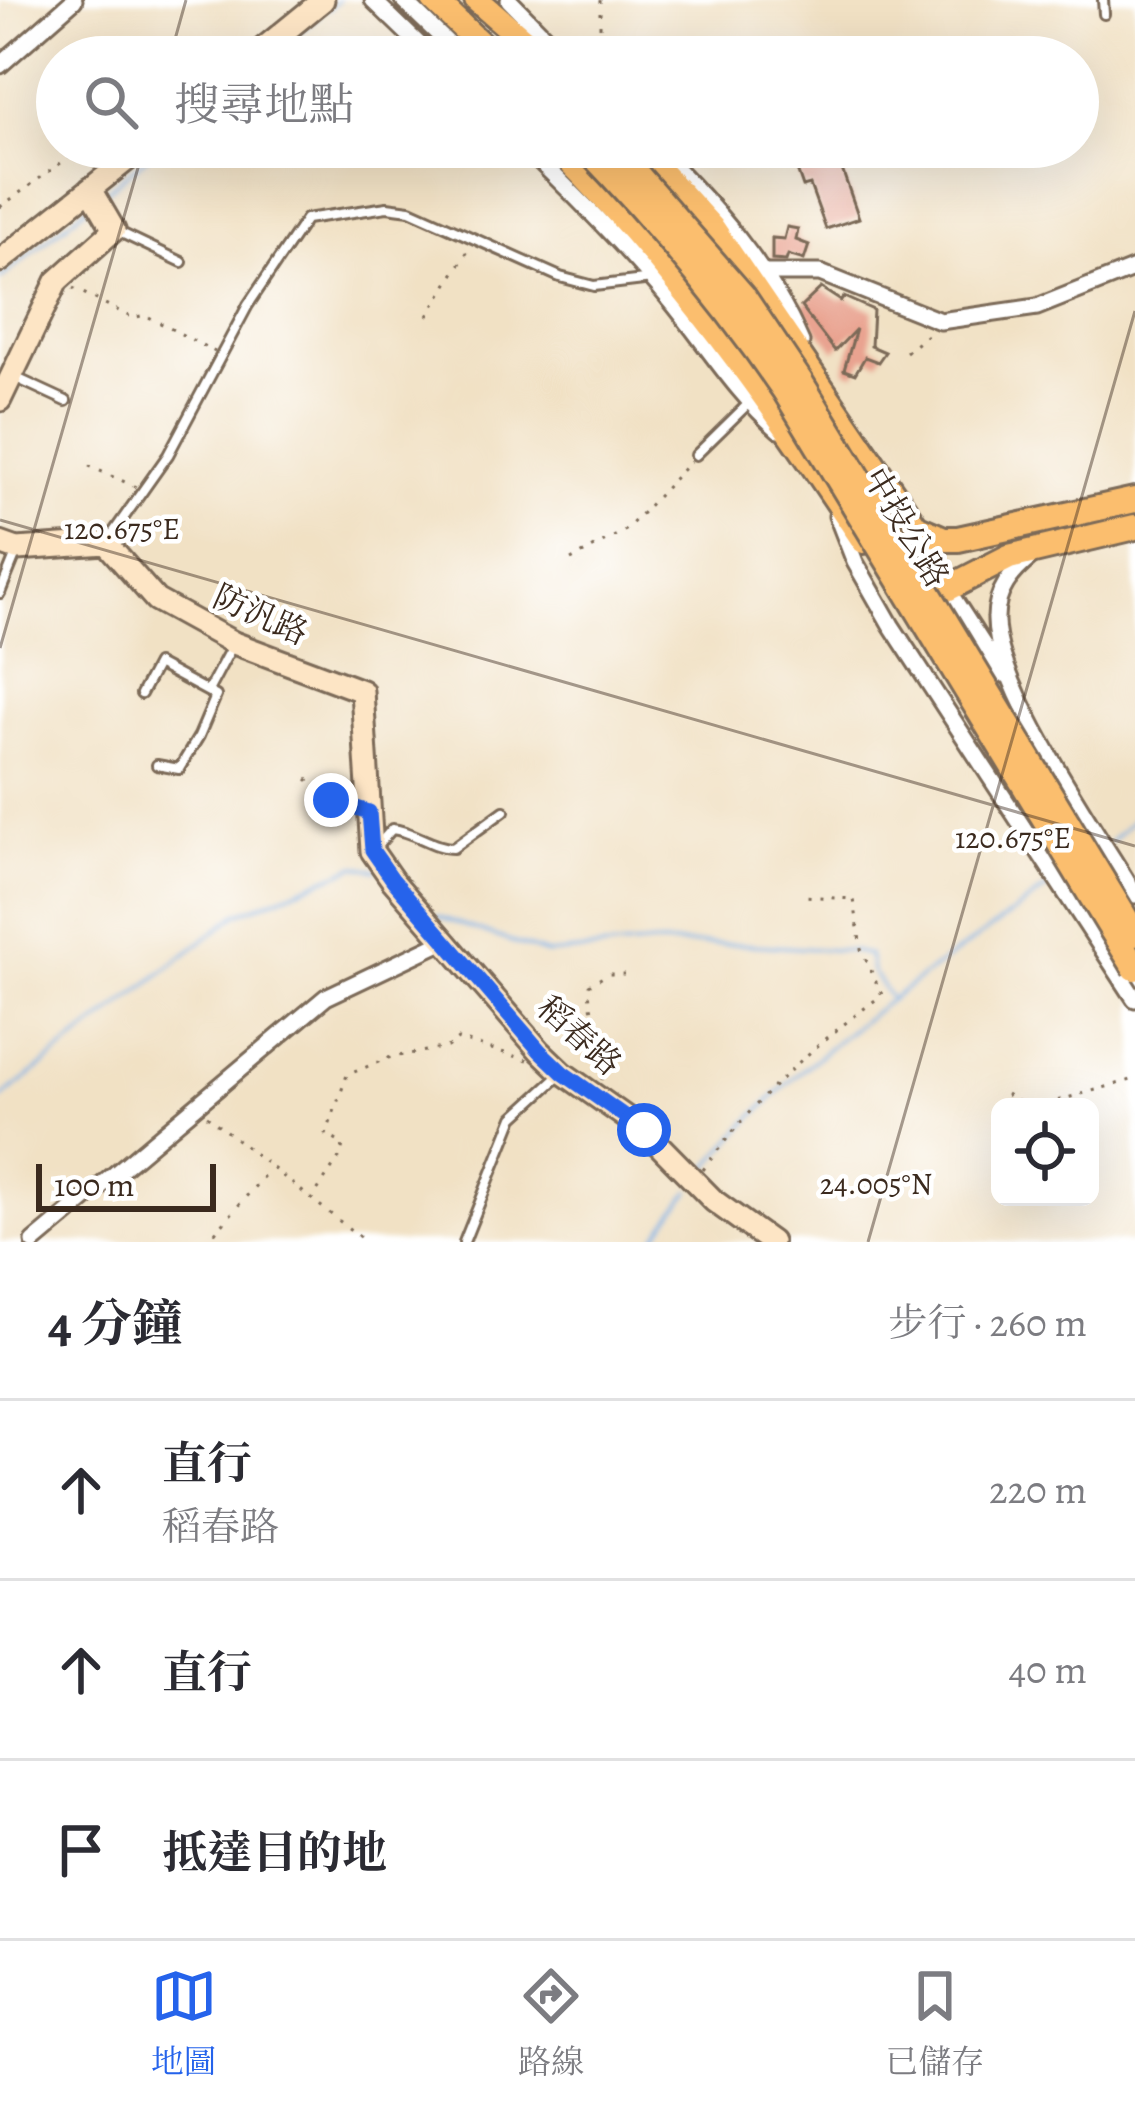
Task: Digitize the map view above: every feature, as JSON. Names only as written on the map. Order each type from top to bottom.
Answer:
[{"type":"main road","points":[[418,0],[453,36]]},
{"type":"main road","points":[[434,0],[472,36]]},
{"type":"main road","points":[[466,0],[503,36]]},
{"type":"main road","points":[[477,0],[520,36]]},
{"type":"main road","points":[[576,168],[668,266],[891,580],[913,593],[937,594],[1039,536],[1135,500]]},
{"type":"main road","name":"中投公路","points":[[605,168],[727,306],[785,391],[1135,968]]},
{"type":"main road","name":"中投公路","points":[[631,168],[743,296],[800,381],[1135,934]]},
{"type":"main road","points":[[657,168],[713,229],[916,527],[944,539],[958,539],[1135,526]]},
{"type":"street","points":[[0,65],[74,0]]},
{"type":"street","points":[[279,36],[323,0]]},
{"type":"street","points":[[373,0],[410,36]]},
{"type":"street","points":[[403,0],[441,36]]},
{"type":"street","points":[[490,0],[525,36]]},
{"type":"street","points":[[508,0],[545,36]]},
{"type":"street","points":[[0,261],[117,168]]},
{"type":"street","points":[[547,168],[609,228],[750,402],[803,450]]},
{"type":"street","points":[[675,168],[725,221],[782,299],[814,372]]},
{"type":"street","points":[[0,400],[57,280],[115,230],[90,190]]},
{"type":"street","points":[[764,273],[820,272],[940,322],[1036,308],[1135,268]]},
{"type":"street","points":[[823,480],[855,562],[891,625],[1135,999]]},
{"type":"street","points":[[916,527],[947,589],[1135,896]]},
{"type":"street","points":[[1014,692],[997,635],[998,602],[1039,536]]},
{"type":"street","points":[[9,546],[106,543]]},
{"type":"street","name":"防汎路","points":[[106,543],[156,600],[234,643],[362,691],[372,850]]},
{"type":"street","name":"稻春路","points":[[372,850],[442,942],[540,1051],[563,1073],[644,1130],[714,1201],[771,1242]]},
{"type":"street","points":[[1094,932],[1135,908]]},
{"type":"street","points":[[34,1242],[326,997],[442,942]]},
{"type":"lane","points":[[1103,0],[1104,14]]},
{"type":"lane","points":[[106,543],[169,454],[248,305],[306,219],[387,206],[410,210],[560,278],[594,286],[653,279]]},
{"type":"lane","points":[[115,230],[182,262]]},
{"type":"lane","points":[[10,375],[66,400]]},
{"type":"lane","points":[[697,455],[750,402]]},
{"type":"lane","points":[[0,592],[9,546]]},
{"type":"lane","points":[[208,691],[234,643]]},
{"type":"lane","points":[[141,694],[157,664],[216,696],[200,736],[179,769],[157,765]]},
{"type":"lane","points":[[372,850],[392,829],[453,848],[504,811]]},
{"type":"lane","points":[[464,1242],[514,1117],[563,1073]]},
{"type":"path","points":[[600,0],[600,36]]},
{"type":"path","points":[[0,207],[53,168]]},
{"type":"path","points":[[428,316],[475,239]]},
{"type":"path","points":[[57,280],[133,318],[145,315],[221,355]]},
{"type":"path","points":[[906,352],[940,322]]},
{"type":"path","points":[[571,560],[626,530],[697,455]]},
{"type":"path","points":[[89,466],[143,490]]},
{"type":"path","points":[[307,779],[331,800],[369,812]]},
{"type":"path","points":[[694,1181],[773,1082],[881,995],[861,949],[854,899],[801,896]]},
{"type":"path","points":[[600,1099],[606,1052],[597,1033],[589,985],[608,974],[624,974]]},
{"type":"path","points":[[311,1201],[341,1155],[343,1144],[326,1135],[347,1075],[388,1058],[447,1047],[458,1039],[521,1060],[540,1051]]},
{"type":"path","points":[[1066,1098],[1135,1078]]},
{"type":"path","points":[[1006,1094],[1012,1098]]},
{"type":"path","points":[[196,1108],[365,1242]]},
{"type":"path","points":[[207,1242],[270,1168]]},
{"type":"building","points":[[842,168],[859,218],[826,229],[810,185],[803,187],[797,170]]},
{"type":"building","points":[[787,227],[798,229],[796,240],[809,245],[804,260],[788,255],[786,261],[772,260],[772,238],[784,239]]},
{"type":"building","points":[[821,288],[841,301],[844,297],[873,310],[871,346],[885,352],[878,362],[865,357],[855,374],[844,370],[856,329],[835,351],[801,307]]},
{"type":"waterway","points":[[327,10],[339,0]]},
{"type":"waterway","points":[[295,36],[319,16]]},
{"type":"waterway","points":[[106,191],[134,168]]},
{"type":"waterway","points":[[0,279],[89,205]]},
{"type":"waterway","points":[[1110,842],[1135,818]]},
{"type":"waterway","points":[[0,1099],[237,914],[356,866],[376,870]]},
{"type":"waterway","points":[[703,1174],[740,1130],[823,1052],[1054,883]]},
{"type":"waterway","points":[[437,916],[547,954],[653,944],[852,951],[869,955],[872,971],[891,999]]},
{"type":"waterway","points":[[651,1242],[690,1191]]},
{"type":"route","points":[[331,800],[369,812],[372,850],[393,880],[540,1051],[563,1073],[644,1130]]}]
